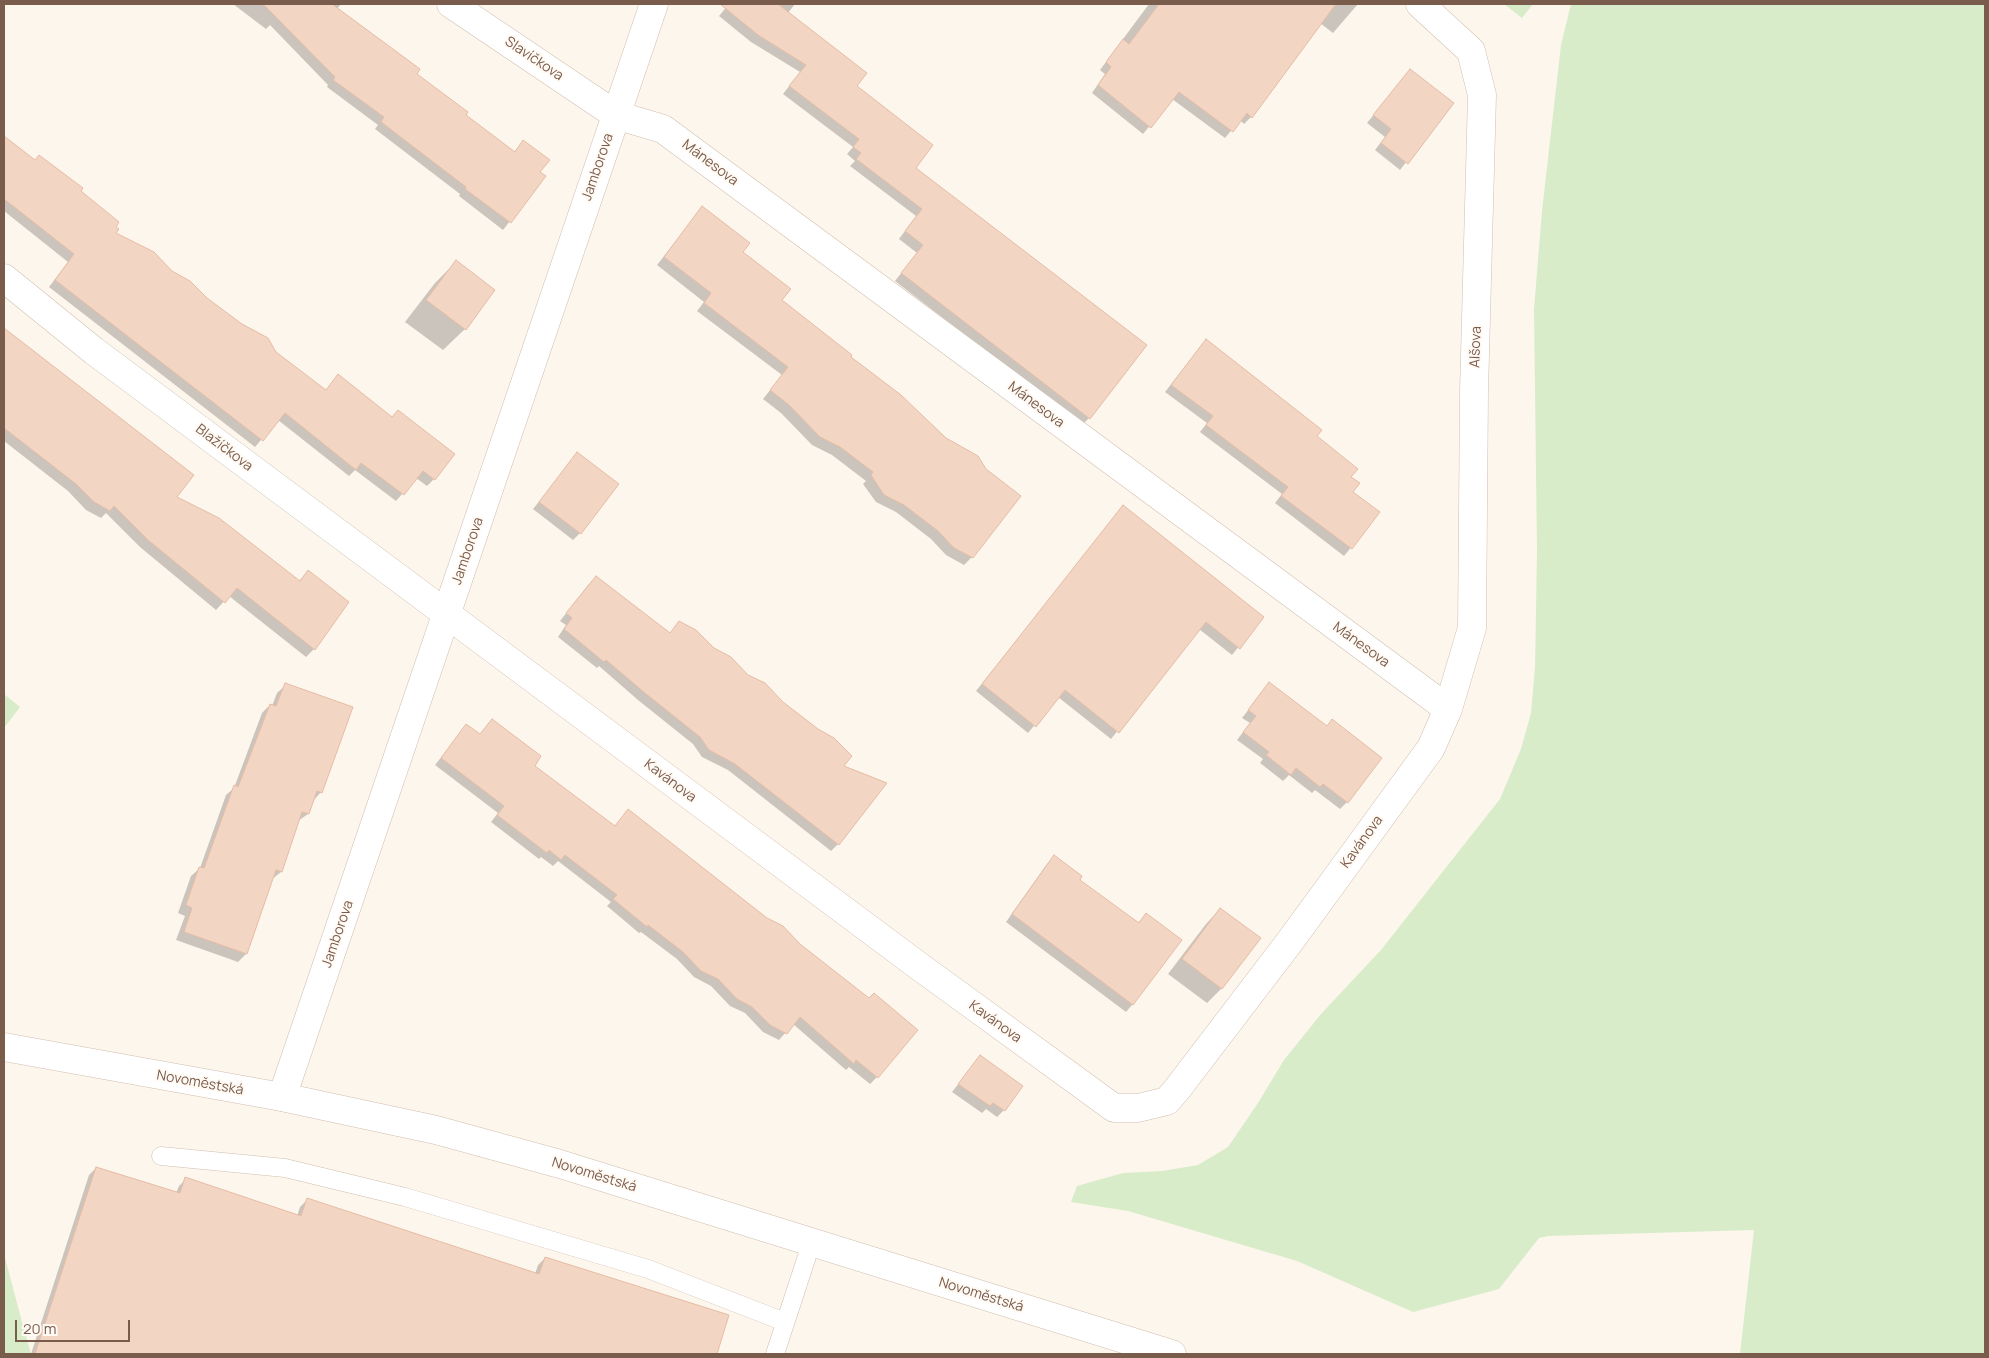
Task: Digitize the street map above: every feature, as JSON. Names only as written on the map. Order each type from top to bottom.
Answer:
[{"type":"street","name":"Slavíčkova","points":[[451,4],[616,115]]},
{"type":"street","name":"Jamborova","points":[[282,1098],[654,4]]},
{"type":"street","name":"Alšova","points":[[1420,4],[1471,52],[1482,95],[1474,392],[1472,628],[1448,709]]},
{"type":"street","name":"Mánesova","points":[[616,115],[664,129],[1448,709]]},
{"type":"street","name":"Blažíčkova","points":[[4,278],[94,351],[446,615]]},
{"type":"street","name":"Kavánova","points":[[446,615],[916,964],[1114,1108],[1138,1108],[1167,1101],[1178,1088],[1296,932],[1431,748],[1448,709]]},
{"type":"street","name":"Novoměstská","points":[[4,1047],[282,1098],[436,1130],[812,1241],[1172,1354]]},
{"type":"lane","points":[[161,1156],[285,1168],[405,1197],[648,1269],[785,1322]]},
{"type":"lane","points":[[775,1354],[812,1241]]},
{"type":"green space","points":[[1504,4],[1533,4],[1522,18]]},
{"type":"green space","points":[[1571,4],[1985,4],[1985,1354],[1740,1354],[1754,1230],[1548,1236],[1539,1238],[1499,1289],[1413,1312],[1297,1261],[1128,1211],[1071,1202],[1077,1186],[1123,1173],[1162,1171],[1198,1165],[1228,1147],[1284,1060],[1321,1014],[1381,950],[1500,799],[1521,749],[1531,713],[1535,667],[1537,551],[1534,309],[1542,211],[1561,45]]},
{"type":"green space","points":[[4,694],[20,707],[4,728]]},
{"type":"green space","points":[[4,1254],[22,1322],[31,1354],[4,1354]]},
{"type":"building","points":[[263,4],[332,4],[420,69],[417,74],[468,112],[466,115],[515,152],[523,140],[550,160],[540,172],[546,176],[511,223],[381,122],[384,117],[333,80],[335,77]]},
{"type":"building","points":[[720,4],[778,4],[867,73],[857,86],[933,145],[916,168],[1147,345],[1090,419],[901,273],[923,245],[905,231],[922,209],[856,159],[861,153],[853,147],[859,139],[789,86],[806,65],[758,35]]},
{"type":"building","points":[[1159,4],[1336,4],[1252,118],[1247,113],[1233,132],[1179,92],[1151,128],[1098,85],[1111,67],[1106,62],[1123,39],[1129,44]]},
{"type":"building","points":[[1410,69],[1454,103],[1408,164],[1381,143],[1391,129],[1373,115]]},
{"type":"building","points":[[4,136],[35,160],[39,155],[83,188],[81,191],[119,222],[116,227],[119,229],[116,233],[154,252],[172,271],[190,281],[207,298],[242,324],[268,338],[276,352],[326,390],[338,374],[392,417],[398,410],[455,454],[435,480],[423,471],[404,495],[361,463],[356,470],[285,413],[263,441],[55,280],[74,254],[4,199]]},
{"type":"building","points":[[702,206],[750,243],[743,252],[791,289],[782,300],[901,395],[946,438],[978,456],[986,469],[1021,496],[973,558],[954,548],[938,531],[904,505],[884,495],[871,475],[873,472],[840,447],[820,437],[789,405],[770,390],[788,367],[704,303],[711,293],[664,257]]},
{"type":"building","points":[[456,260],[495,290],[466,330],[426,300]]},
{"type":"building","points":[[4,328],[194,475],[177,497],[219,518],[300,581],[308,570],[349,602],[315,650],[237,588],[225,603],[148,540],[114,506],[110,511],[94,502],[76,484],[4,428]]},
{"type":"building","points":[[1206,339],[1322,430],[1317,436],[1358,469],[1351,477],[1360,483],[1353,492],[1380,512],[1352,549],[1281,496],[1288,487],[1206,425],[1213,416],[1171,385]]},
{"type":"building","points":[[577,452],[619,484],[581,534],[539,502]]},
{"type":"building","points":[[1123,505],[1264,617],[1240,649],[1206,622],[1119,733],[1065,690],[1036,727],[982,684]]},
{"type":"building","points":[[596,576],[670,633],[679,621],[696,630],[714,648],[731,657],[748,675],[765,683],[783,702],[818,729],[834,738],[852,756],[844,766],[887,783],[839,845],[735,764],[709,750],[700,737],[606,660],[604,662],[564,629],[572,618],[566,613]]},
{"type":"building","points":[[1269,682],[1327,726],[1332,719],[1382,758],[1348,803],[1323,784],[1320,787],[1296,768],[1291,775],[1266,755],[1269,752],[1243,732],[1256,716],[1248,710]]},
{"type":"building","points":[[285,683],[353,707],[322,793],[317,791],[309,814],[302,812],[282,872],[276,870],[247,954],[184,932],[192,908],[186,905],[199,867],[204,868],[234,785],[238,787],[270,704],[276,706]]},
{"type":"building","points":[[492,719],[541,756],[535,766],[615,826],[628,809],[767,918],[783,926],[800,944],[869,998],[874,993],[918,1030],[878,1078],[856,1060],[854,1064],[800,1017],[787,1034],[770,1025],[752,1007],[737,999],[718,979],[701,971],[683,952],[648,925],[647,927],[613,899],[617,895],[565,855],[561,860],[549,850],[547,853],[497,815],[504,806],[441,758],[466,724],[480,734]]},
{"type":"building","points":[[1054,855],[1082,876],[1080,880],[1139,923],[1146,913],[1182,940],[1133,1005],[1012,914]]},
{"type":"building","points":[[1220,908],[1261,938],[1222,989],[1182,959]]},
{"type":"building","points":[[980,1055],[1023,1086],[1005,1111],[993,1103],[990,1106],[958,1084]]},
{"type":"building","points":[[96,1167],[180,1193],[185,1177],[301,1216],[307,1198],[539,1274],[545,1257],[729,1315],[717,1354],[35,1354]]}]
